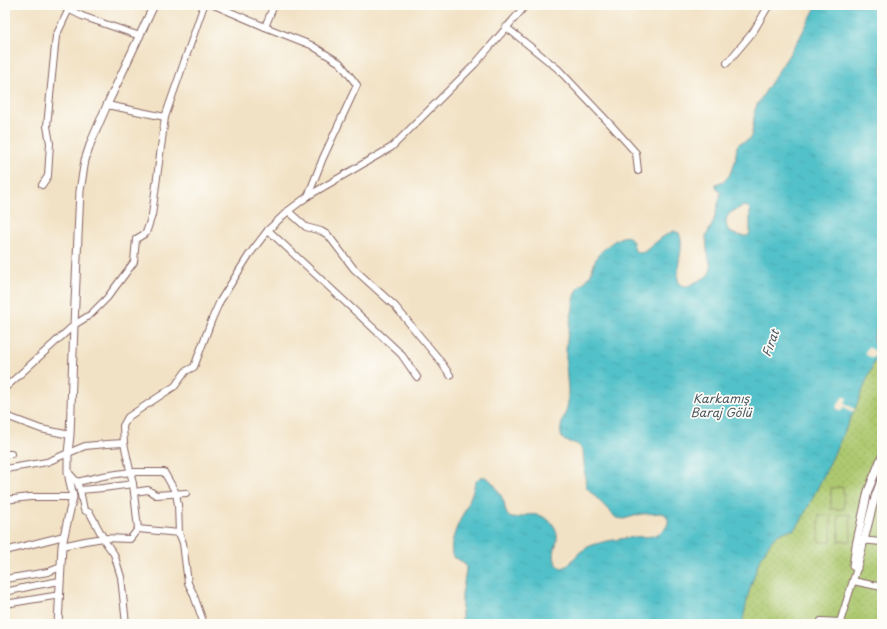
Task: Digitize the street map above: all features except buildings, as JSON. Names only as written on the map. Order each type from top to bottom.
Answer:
[{"type":"street","points":[[60,5],[82,16],[140,36]]},
{"type":"street","points":[[58,624],[62,546],[73,497],[68,472],[68,453],[81,185],[85,160],[91,142],[154,5]]},
{"type":"street","points":[[5,388],[74,325],[90,315],[107,298],[134,262],[136,239],[146,233],[152,215],[165,117],[204,5]]},
{"type":"street","points":[[214,5],[311,45],[340,63],[357,84],[323,158],[308,196]]},
{"type":"street","points":[[265,27],[274,5]]},
{"type":"street","points":[[62,546],[104,538],[130,538],[138,529],[133,484],[124,443],[124,426],[128,417],[175,386],[186,371],[194,367],[220,302],[249,255],[268,230],[288,211],[308,196],[392,147],[475,64],[526,5]]},
{"type":"street","points":[[727,63],[753,32],[769,5]]},
{"type":"street","points":[[42,185],[48,176],[50,143],[46,126],[56,36],[69,9]]},
{"type":"street","points":[[506,27],[558,70],[611,125],[636,153],[638,171]]},
{"type":"street","points":[[107,105],[165,117]]},
{"type":"street","points":[[288,211],[306,227],[321,231],[328,236],[354,269],[395,306],[438,358],[450,375]]},
{"type":"street","points":[[268,230],[401,354],[417,377]]},
{"type":"street","points":[[5,416],[41,429],[70,435]]},
{"type":"street","points":[[5,469],[47,462],[85,446],[124,443]]},
{"type":"street","points":[[821,624],[821,621],[840,622],[857,568],[868,491],[882,456]]},
{"type":"street","points":[[68,472],[77,482],[84,510],[90,513],[114,554],[121,576],[126,624]]},
{"type":"street","points":[[77,482],[131,472],[164,472],[176,493],[179,533],[183,543],[188,582],[196,599],[204,624]]},
{"type":"street","points":[[860,540],[882,478]]},
{"type":"street","points":[[80,490],[133,484]]},
{"type":"street","points":[[134,492],[148,490],[156,495],[186,493]]},
{"type":"street","points":[[5,500],[30,497],[73,497]]},
{"type":"street","points":[[138,529],[179,533]]},
{"type":"street","points":[[5,551],[64,536]]},
{"type":"street","points":[[860,540],[882,542]]},
{"type":"street","points":[[5,579],[48,572],[61,567]]},
{"type":"street","points":[[5,592],[60,582]]},
{"type":"street","points":[[853,582],[882,586]]},
{"type":"street","points":[[5,604],[60,595]]},
{"type":"green space","points":[[882,293],[882,624],[725,624],[878,319]]},
{"type":"green space","points":[[843,487],[844,509],[831,509],[831,488]]},
{"type":"green space","points":[[850,514],[851,541],[839,541],[838,515]]},
{"type":"green space","points":[[831,515],[831,542],[819,542],[819,516]]},
{"type":"water","name":"Karkamış Baraj Gölü","points":[[817,5],[882,5],[882,307],[873,340],[877,355],[855,409],[801,521],[793,530],[779,534],[773,539],[758,564],[749,592],[742,624],[461,624],[462,595],[466,566],[463,562],[453,557],[452,542],[476,482],[482,477],[486,477],[494,484],[504,502],[506,513],[509,517],[516,518],[527,515],[535,515],[547,519],[553,524],[557,533],[554,559],[561,568],[568,565],[590,546],[617,539],[652,536],[658,534],[667,526],[668,519],[663,513],[641,514],[624,519],[616,518],[586,487],[583,451],[577,444],[562,438],[561,426],[568,402],[566,344],[575,296],[579,287],[589,277],[599,254],[616,240],[625,236],[631,239],[635,251],[641,253],[670,233],[674,231],[679,233],[681,238],[681,251],[678,271],[679,284],[688,286],[706,277],[711,268],[706,236],[713,223],[720,197],[716,184],[724,181],[729,176],[735,162],[737,146],[740,143],[750,139],[752,134],[755,110],[758,103],[799,39]],"holes":[[[744,206],[750,209],[750,233],[747,236],[733,234],[726,226],[727,216],[737,209]]]},
{"type":"pier","points":[[868,347],[876,351],[875,353],[877,356],[875,355],[873,358],[864,354]]},
{"type":"pier","points":[[843,396],[847,398],[845,402],[846,404],[855,409],[853,412],[844,407],[842,411],[836,408]]},
{"type":"water label","name":"Fırat","points":[[770,343]]}]
